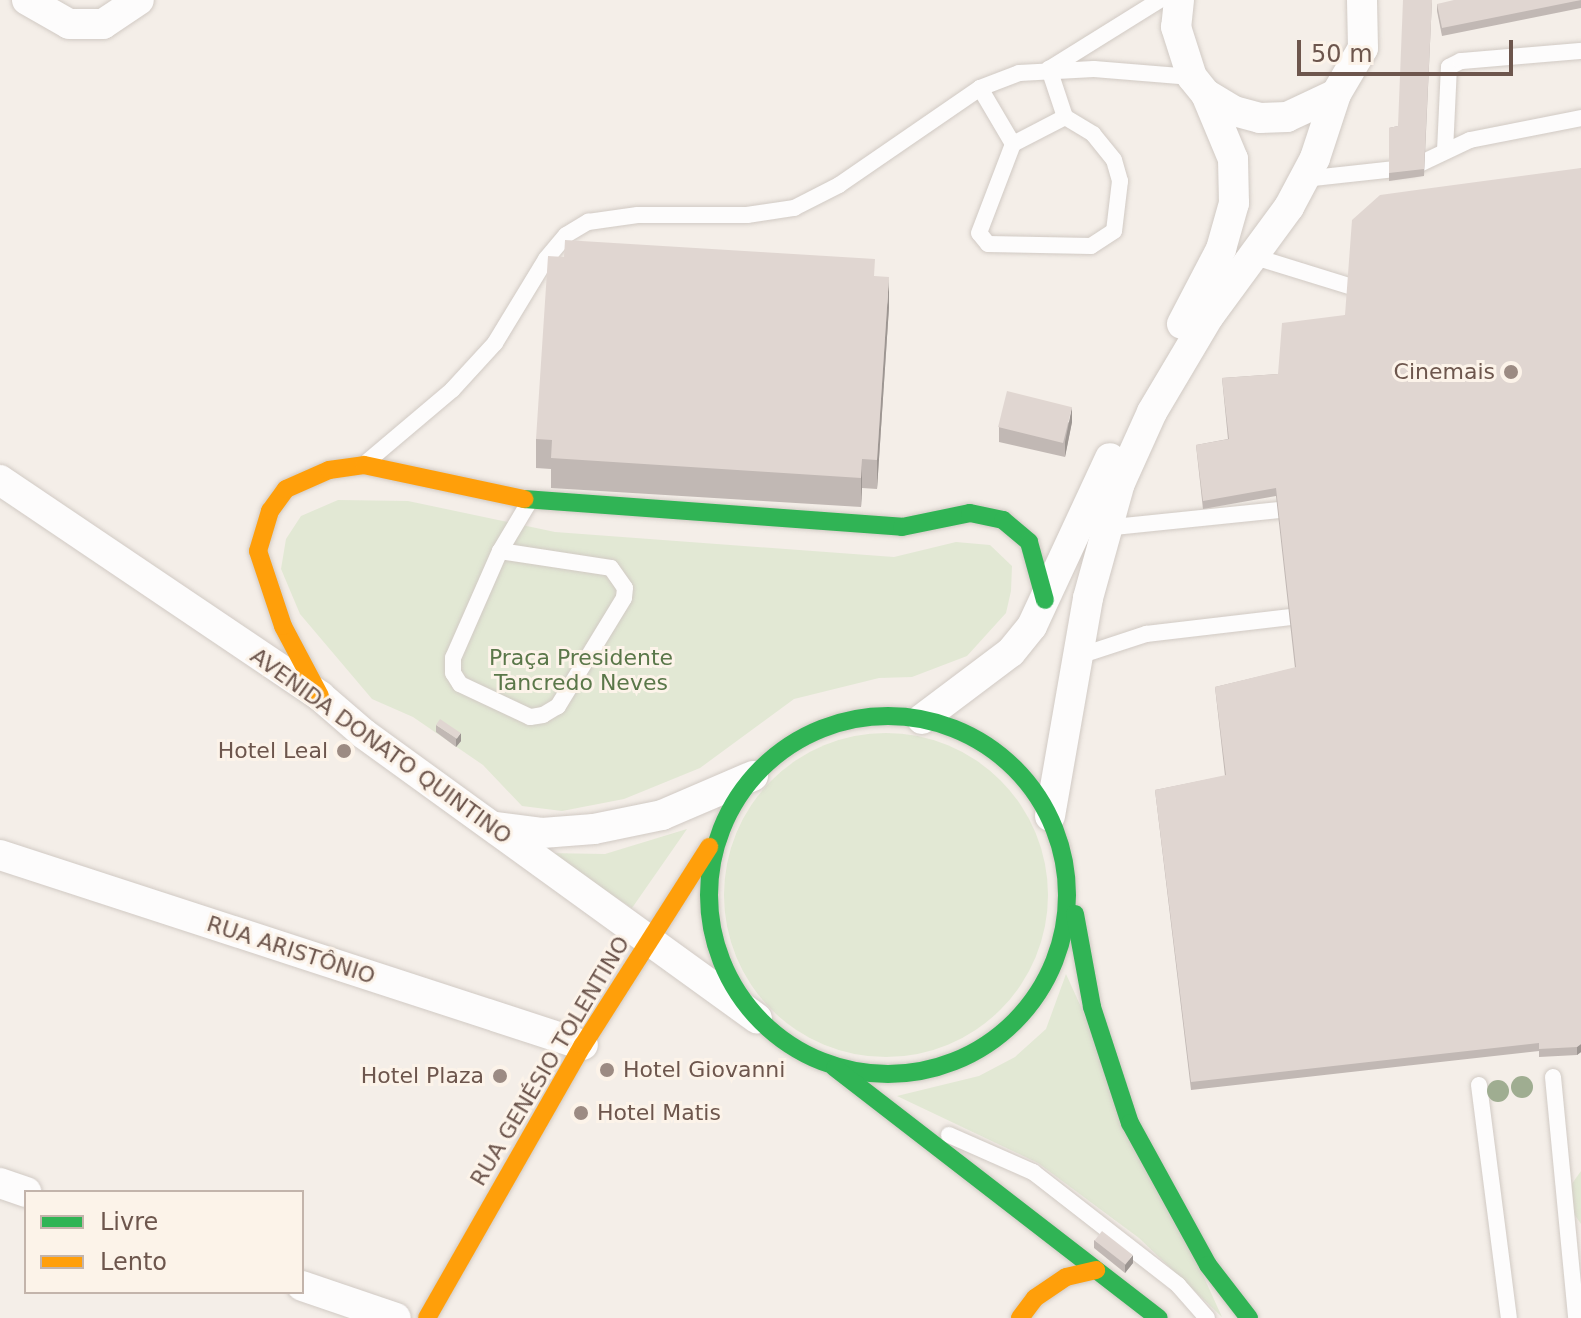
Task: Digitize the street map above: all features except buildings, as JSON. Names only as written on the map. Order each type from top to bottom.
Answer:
[{"type":"street","points":[[27,0],[69,24],[103,24],[139,0]]},
{"type":"street","points":[[922,719],[1011,652],[1045,600],[1128,417],[1221,249],[1234,203],[1233,159],[1178,40],[1179,0]]},
{"type":"street","points":[[1050,816],[1105,528],[1152,412],[1209,316],[1304,179],[1336,94],[1363,48],[1362,0]]},
{"type":"street","points":[[1199,86],[1234,111],[1260,118],[1287,117],[1336,94]]},
{"type":"street","points":[[320,696],[283,626],[258,551],[270,511],[286,489],[329,470],[364,465],[530,500],[902,527],[970,513],[1003,520],[1029,542],[1045,600]]},
{"type":"street","name":"AVENIDA DONATO QUINTINO","points":[[0,480],[320,696],[489,826],[648,943],[757,1018]]},
{"type":"street","points":[[489,826],[542,833],[594,829],[662,815],[753,776],[801,738],[830,725],[860,718],[922,719],[975,738],[1018,771],[1050,816],[1068,879],[1092,1007],[1130,1123],[1208,1265],[1249,1318]]},
{"type":"street","points":[[753,776],[719,831],[707,897],[720,962],[757,1018],[791,1047],[833,1066],[899,1115],[1159,1318]]},
{"type":"street","name":"RUA GENÉSIO TOLENTINO","points":[[427,1318],[583,1045],[719,831]]},
{"type":"street","name":"RUA ARISTÔNIO","points":[[0,855],[583,1045]]},
{"type":"street","points":[[833,1066],[891,1074],[949,1064],[1001,1036],[1040,992],[1058,957],[1067,919],[1068,879]]},
{"type":"street","points":[[0,1183],[24,1191]]},
{"type":"street","points":[[1020,1318],[1035,1298],[1066,1277],[1096,1270]]},
{"type":"street","points":[[304,1287],[396,1318]]},
{"type":"lane","points":[[1049,69],[1160,0]]},
{"type":"lane","points":[[1445,151],[1449,67],[1461,61],[1581,51]]},
{"type":"lane","points":[[1049,69],[1065,117],[1093,134],[1114,160],[1120,181],[1119,214],[1105,241],[1062,245],[982,239],[979,233],[1013,144],[1065,117]]},
{"type":"lane","points":[[364,465],[452,390],[495,343],[566,235],[588,222],[638,215],[747,215],[794,208],[839,185],[980,88],[1019,73],[1049,69],[1199,86]]},
{"type":"lane","points":[[980,88],[1013,144]]},
{"type":"lane","points":[[1304,179],[1413,167],[1470,140],[1581,118]]},
{"type":"lane","points":[[1252,256],[1355,290],[1382,294]]},
{"type":"lane","points":[[500,551],[611,568],[625,588],[624,598],[558,706],[543,715],[530,717],[460,684],[453,673],[453,658],[500,551],[530,500]]},
{"type":"lane","points":[[1105,528],[1324,504]]},
{"type":"lane","points":[[1079,656],[1146,634],[1321,613]]},
{"type":"lane","points":[[1553,1077],[1576,1318]]},
{"type":"lane","points":[[1479,1085],[1509,1318]]},
{"type":"lane","points":[[899,1115],[1033,1172],[1123,1239],[1207,1318]]},
{"type":"green space","name":"Praça Presidente Tancredo Neves","points":[[338,500],[408,501],[555,532],[894,557],[956,542],[990,545],[1012,566],[1011,591],[1006,613],[967,656],[912,677],[879,678],[794,699],[700,768],[624,799],[562,811],[522,806],[483,765],[413,717],[372,699],[300,614],[281,569],[286,539],[301,516]]},
{"type":"green space","points":[[886,733],[918,736],[962,752],[989,770],[1011,792],[1029,819],[1041,848],[1048,895],[1045,927],[1029,971],[1011,998],[989,1020],[962,1038],[933,1050],[886,1057],[854,1054],[810,1038],[783,1020],[761,998],[743,971],[731,942],[724,895],[727,863],[743,819],[761,792],[783,770],[810,752],[839,740]]},
{"type":"green space","points":[[687,829],[632,908],[547,853],[605,854]]},
{"type":"green space","points":[[1066,974],[1222,1317],[1139,1238],[1038,1163],[897,1096],[979,1076],[1015,1057],[1046,1029]]},
{"type":"green space","points":[[1581,1171],[1581,1224],[1570,1208],[1571,1185]]},
{"type":"traffic: fast","points":[[524,499],[902,527],[970,513],[1003,520],[1029,542],[1045,600]]},
{"type":"traffic: fast","points":[[888,716],[923,720],[956,730],[987,746],[1014,769],[1037,796],[1053,827],[1063,860],[1067,895],[1063,930],[1053,963],[1037,994],[1014,1021],[987,1044],[956,1060],[923,1070],[888,1074],[853,1070],[820,1060],[789,1044],[762,1021],[739,994],[723,963],[713,930],[709,895],[713,860],[723,827],[739,796],[762,769],[789,746],[820,730],[853,720],[888,716]]},
{"type":"traffic: fast","points":[[1075,914],[1092,1007],[1130,1123],[1208,1265],[1249,1318]]},
{"type":"traffic: fast","points":[[835,1068],[1159,1318]]},
{"type":"traffic: slow","points":[[320,696],[283,626],[258,551],[270,511],[286,489],[329,470],[364,465],[524,499]]},
{"type":"traffic: slow","points":[[427,1318],[583,1045],[709,847]]},
{"type":"traffic: slow","points":[[1020,1318],[1035,1298],[1066,1277],[1096,1270]]},
{"type":"place","name":"Cinemais","points":[[1511,372]]},
{"type":"place","name":"Hotel Leal","points":[[344,751]]},
{"type":"place","name":"Hotel Giovanni","points":[[607,1070]]},
{"type":"place","name":"Hotel Plaza","points":[[500,1076]]},
{"type":"place","name":"Hotel Matis","points":[[581,1113]]}]
